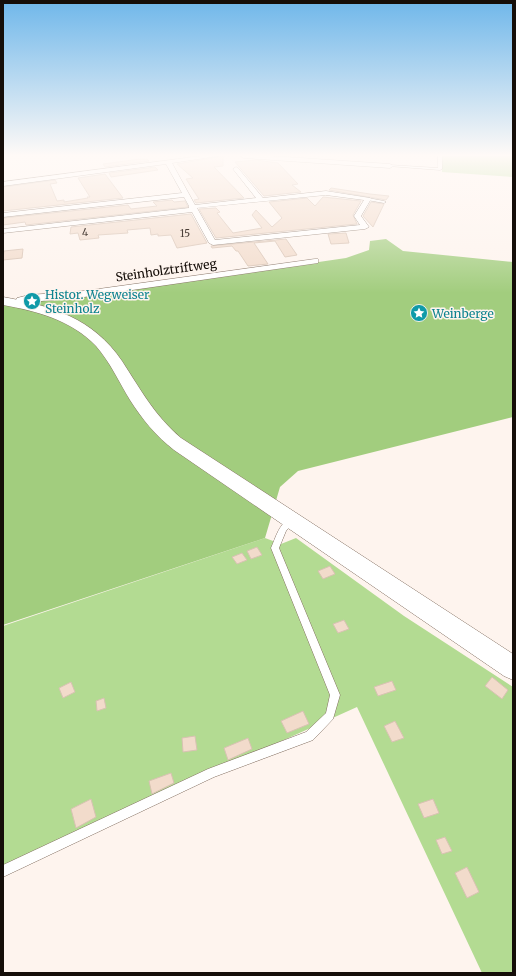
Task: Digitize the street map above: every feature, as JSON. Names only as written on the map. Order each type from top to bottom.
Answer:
[{"type":"main road","points":[[3,301],[23,303],[59,316],[93,336],[112,358],[144,410],[170,438],[291,521],[513,668]]},
{"type":"street","points":[[3,215],[126,202]]},
{"type":"street","points":[[189,202],[213,243],[365,227],[357,216],[366,202]]},
{"type":"street","points":[[3,231],[248,202]]},
{"type":"street","name":"Steinholztriftweg","points":[[23,303],[29,298],[92,293],[315,261]]},
{"type":"lane","points":[[3,871],[212,773],[309,736],[330,716],[335,695],[275,548],[283,529],[291,521]]},
{"type":"green space","points":[[386,239],[403,251],[513,262],[513,417],[298,471],[280,487],[265,538],[3,625],[3,303],[96,295],[346,258],[369,250],[370,241]]},
{"type":"green space","points":[[265,538],[281,544],[296,538],[404,616],[513,687],[513,973],[482,973],[357,707],[3,867],[3,626]]},
{"type":"building","points":[[3,202],[90,202],[3,211]]},
{"type":"building","points":[[153,202],[185,202],[188,207],[26,225],[25,222],[3,225],[3,218],[128,205],[131,209],[157,206]]},
{"type":"building","points":[[195,202],[210,202],[196,203]]},
{"type":"building","points":[[269,202],[311,202],[315,206],[319,202],[361,202],[353,215],[357,224],[216,238],[199,209],[216,208],[220,212],[217,213],[233,233],[262,228],[252,215],[256,210],[272,227],[282,218]]},
{"type":"building","points":[[371,202],[384,204],[373,227],[363,216]]},
{"type":"building","points":[[191,214],[207,243],[177,248],[171,235],[151,235],[150,228],[127,230],[128,233],[98,235],[99,238],[80,240],[78,233],[70,234],[71,227]]},
{"type":"building","points":[[346,233],[349,243],[331,244],[328,234]]},
{"type":"building","points":[[286,239],[297,255],[285,257],[275,241],[254,243],[268,264],[248,266],[238,251],[236,251],[232,246],[212,248],[211,246]]},
{"type":"building","points":[[23,249],[22,258],[3,260],[4,251]]},
{"type":"building","points":[[257,547],[262,555],[251,559],[247,551]]},
{"type":"building","points":[[242,553],[247,560],[237,564],[232,557]]},
{"type":"building","points":[[330,566],[335,574],[323,579],[318,571]]},
{"type":"building","points":[[344,620],[349,629],[338,633],[333,624]]},
{"type":"building","points":[[492,677],[508,690],[502,699],[485,686]]},
{"type":"building","points":[[392,681],[396,690],[378,696],[374,687]]},
{"type":"building","points":[[71,682],[75,692],[63,698],[59,688]]},
{"type":"building","points":[[104,698],[106,708],[97,711],[96,701]]},
{"type":"building","points":[[303,711],[309,724],[287,733],[281,721]]},
{"type":"building","points":[[395,721],[404,738],[392,742],[384,726]]},
{"type":"building","points":[[195,736],[197,750],[183,752],[182,738]]},
{"type":"building","points":[[248,738],[252,749],[228,760],[224,748]]},
{"type":"building","points":[[171,773],[174,783],[152,794],[149,781]]},
{"type":"building","points":[[91,799],[96,817],[76,828],[71,809]]},
{"type":"building","points":[[433,799],[439,813],[424,818],[418,804]]},
{"type":"building","points":[[445,837],[452,851],[442,854],[436,840]]},
{"type":"building","points":[[467,867],[479,892],[467,898],[455,873]]},
{"type":"place","name":"Histor. Wegweiser Steinholz","points":[[32,301]]},
{"type":"place","name":"Weinberge","points":[[419,313]]}]
